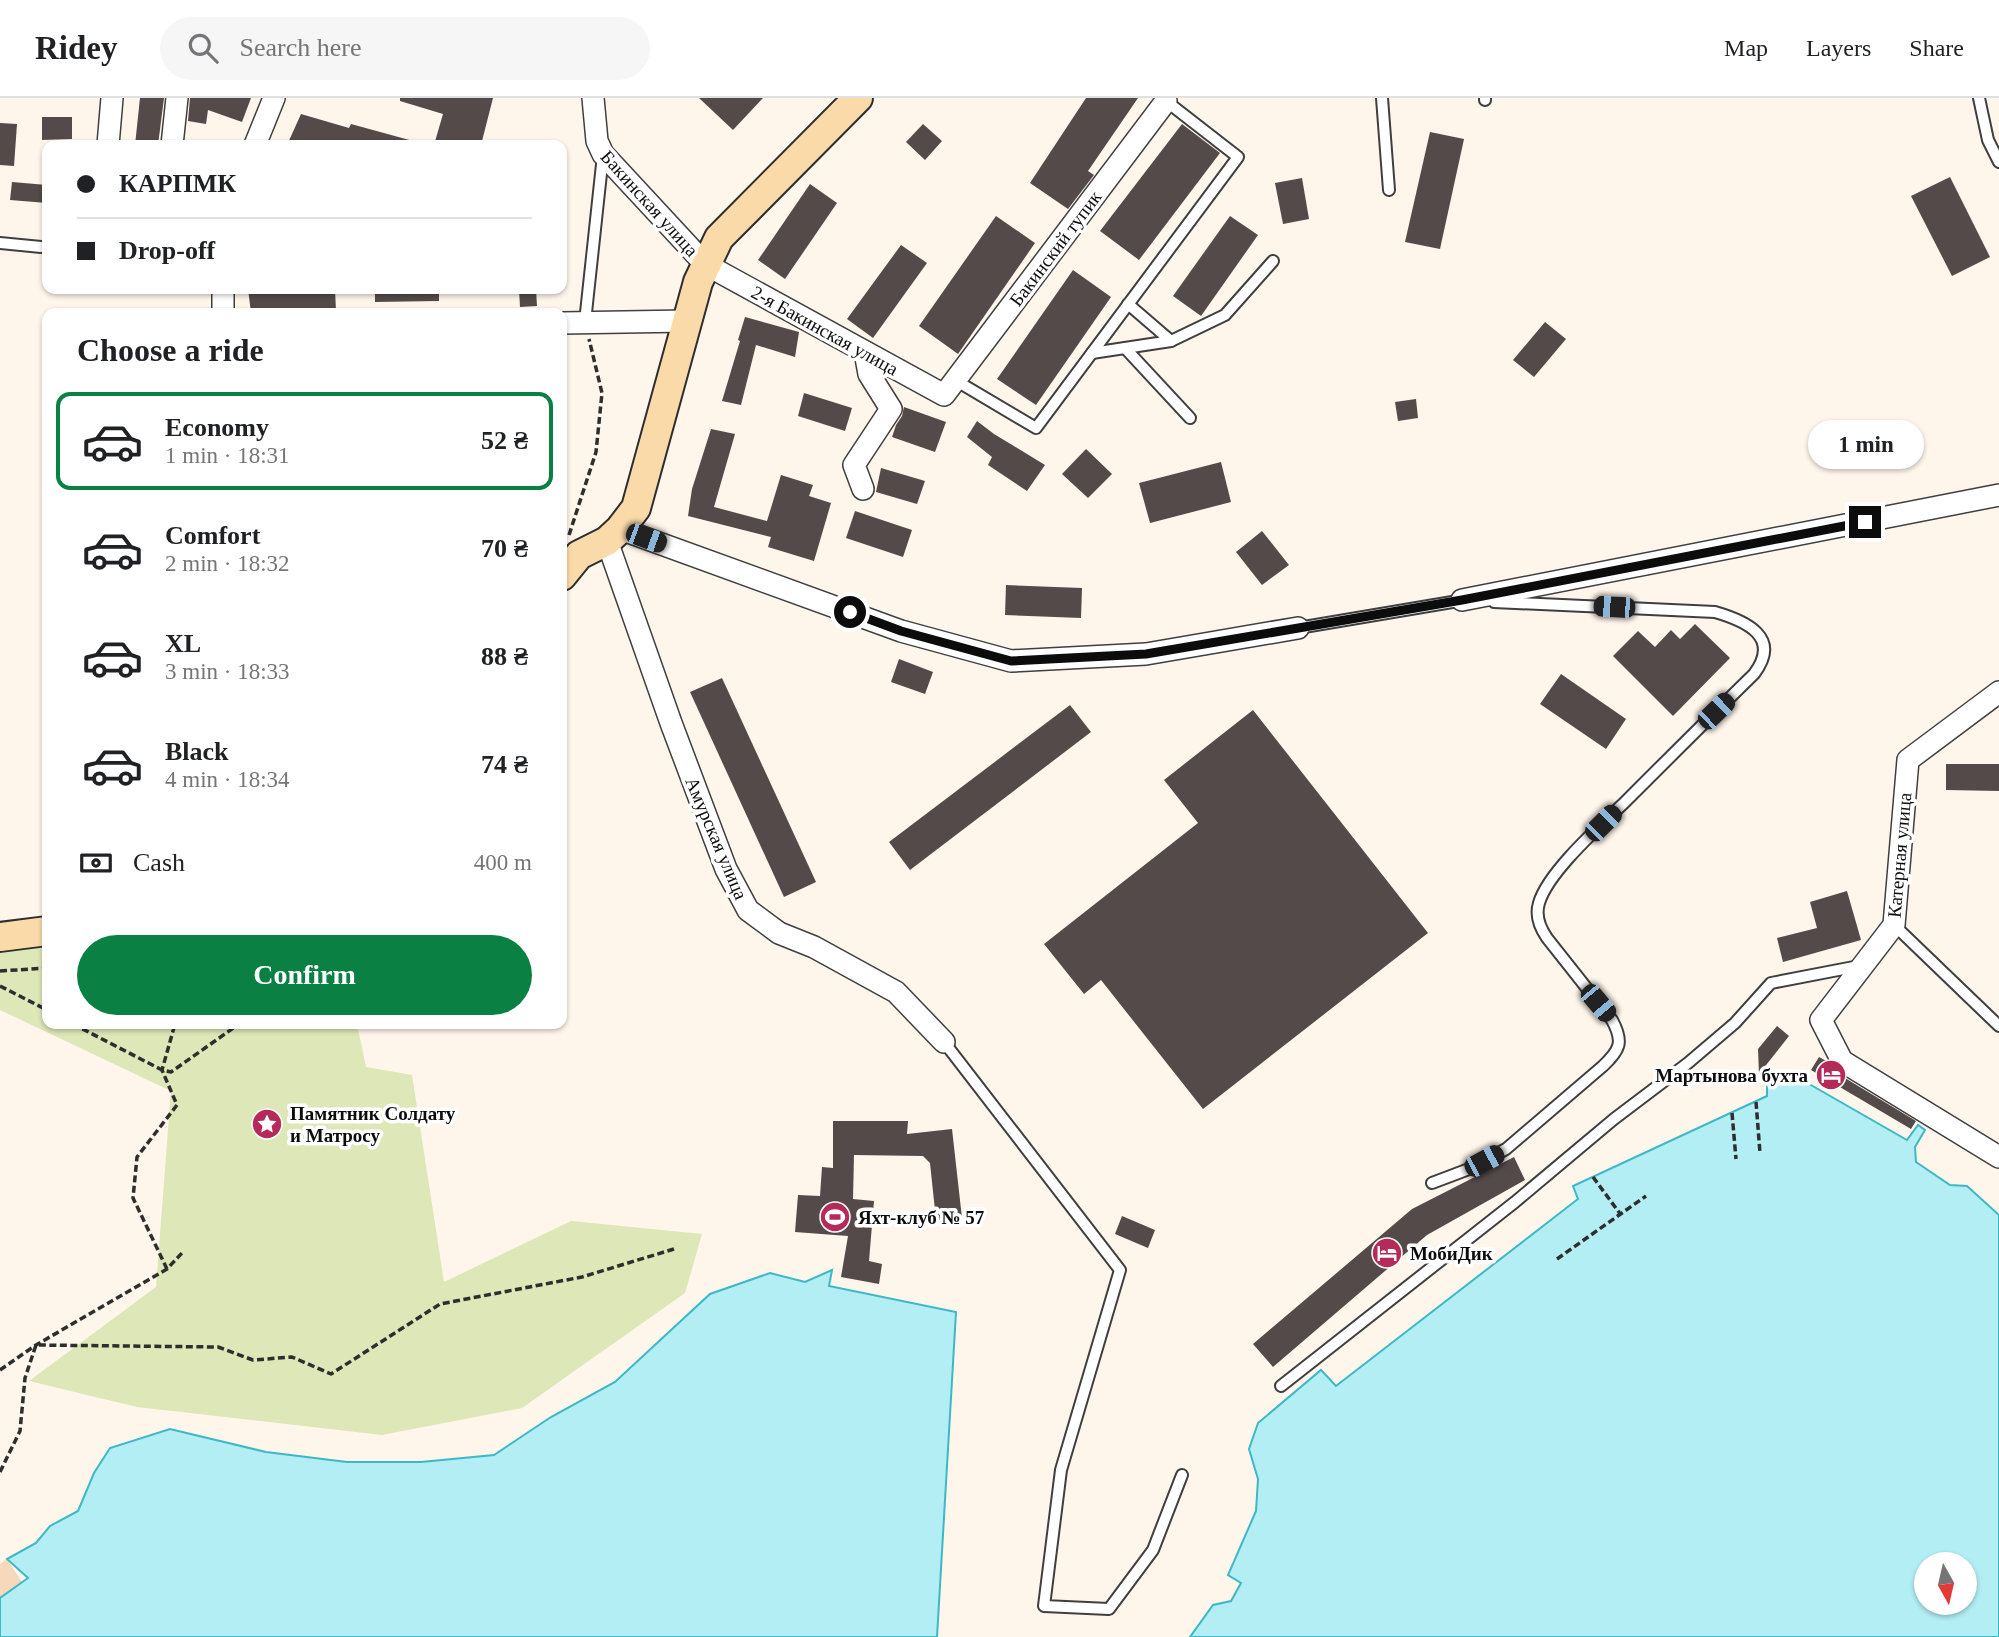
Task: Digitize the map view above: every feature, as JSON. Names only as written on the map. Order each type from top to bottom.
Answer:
[{"type":"main road","points":[[570,566],[613,535],[635,508],[698,282],[719,238],[858,98]]},
{"type":"main road","points":[[0,937],[42,932]]},
{"type":"street","points":[[108,140],[112,98]]},
{"type":"street","points":[[173,140],[177,98]]},
{"type":"street","points":[[257,140],[274,98]]},
{"type":"street","name":"Бакинская улица","points":[[593,98],[597,141],[603,154],[705,264]]},
{"type":"street","name":"Бакинский тупик","points":[[950,388],[1166,101]]},
{"type":"street","name":"2-я Бакинская улица","points":[[705,264],[865,352],[950,388]]},
{"type":"street","points":[[567,323],[687,321]]},
{"type":"street","points":[[863,489],[854,465],[891,409],[869,374],[865,352]]},
{"type":"street","points":[[1462,600],[1999,495]]},
{"type":"street","points":[[613,535],[901,631],[1011,661],[1146,654],[1298,628]]},
{"type":"street","name":"Амурская улица","points":[[613,535],[666,711],[726,869],[747,910],[779,933],[814,947],[896,992],[944,1042]]},
{"type":"street","name":"Катерная улица","points":[[1999,692],[1908,760],[1894,925],[1821,1020],[1842,1061],[1999,1157]]},
{"type":"lane","points":[[1382,98],[1389,190]]},
{"type":"lane","points":[[1979,98],[1989,140],[1999,162]]},
{"type":"lane","points":[[950,388],[1036,428],[1237,157],[1166,101]]},
{"type":"lane","points":[[585,323],[603,154]]},
{"type":"lane","points":[[0,243],[41,247]]},
{"type":"lane","points":[[1092,353],[1171,341],[1225,315],[1273,261]]},
{"type":"lane","points":[[1128,304],[1171,341]]},
{"type":"lane","points":[[1125,348],[1190,418]]},
{"type":"lane","points":[[1298,628],[1462,600],[1715,612],[1750,626],[1761,638],[1765,653],[1754,674],[1584,842],[1552,879],[1538,906],[1540,928],[1612,1020],[1619,1044],[1616,1054],[1506,1149],[1469,1169],[1432,1183]]},
{"type":"lane","points":[[1894,925],[1999,1026]]},
{"type":"lane","points":[[1280,1386],[1688,1063],[1735,1023],[1771,983],[1864,965]]},
{"type":"lane","points":[[944,1042],[1120,1270],[1061,1470],[1044,1606],[1109,1609],[1153,1550],[1182,1475]]},
{"type":"path","points":[[570,566],[569,534],[596,452],[602,393],[585,323]]},
{"type":"path","points":[[0,971],[42,968]]},
{"type":"path","points":[[0,986],[42,1007]]},
{"type":"path","points":[[83,1029],[162,1070],[171,1072],[232,1029]]},
{"type":"path","points":[[167,1269],[133,1198],[137,1157],[177,1105],[162,1070],[174,1029]]},
{"type":"path","points":[[1756,1102],[1760,1153]]},
{"type":"path","points":[[1732,1113],[1736,1159]]},
{"type":"path","points":[[1592,1177],[1621,1215]]},
{"type":"path","points":[[1557,1259],[1646,1196]]},
{"type":"path","points":[[36,1345],[218,1347],[253,1360],[292,1357],[331,1374],[440,1304],[582,1277],[674,1249]]},
{"type":"path","points":[[0,1370],[36,1345],[167,1269],[182,1253]]},
{"type":"path","points":[[0,1472],[20,1432],[25,1378],[36,1345]]},
{"type":"green space","points":[[42,946],[42,1029],[358,1029],[366,1067],[412,1075],[444,1282],[571,1221],[702,1234],[685,1293],[522,1408],[382,1435],[137,1407],[29,1381],[156,1287],[171,1091],[0,1010],[0,952]]},
{"type":"sand","points":[[7,1559],[22,1582],[0,1598],[0,1564]]},
{"type":"water","points":[[1797,1077],[1907,1140],[1918,1125],[1925,1130],[1915,1147],[1916,1162],[1950,1185],[1967,1186],[1999,1215],[1999,1637],[1190,1637],[1213,1605],[1231,1601],[1241,1583],[1228,1575],[1256,1511],[1258,1479],[1249,1449],[1258,1423],[1321,1370],[1336,1386],[1578,1199],[1573,1186],[1767,1096],[1767,1083]]},
{"type":"water","points":[[832,1270],[829,1286],[956,1312],[937,1637],[0,1637],[0,1598],[28,1578],[7,1559],[36,1543],[50,1526],[78,1511],[94,1473],[110,1448],[170,1429],[266,1452],[347,1462],[421,1462],[494,1455],[551,1417],[615,1382],[710,1294],[770,1273],[805,1282]]},
{"type":"building","points":[[140,98],[164,98],[159,140],[136,140]]},
{"type":"building","points":[[190,98],[251,98],[242,122],[208,110],[206,124],[188,121]]},
{"type":"building","points":[[400,98],[493,98],[482,140],[435,140],[443,114],[400,101]]},
{"type":"building","points":[[699,98],[763,98],[733,130]]},
{"type":"building","points":[[1086,98],[1138,98],[1088,171],[1094,175],[1068,209],[1030,183]]},
{"type":"building","points":[[301,114],[349,128],[351,124],[409,140],[289,140]]},
{"type":"building","points":[[42,117],[72,117],[72,139],[42,140]]},
{"type":"building","points":[[0,123],[17,124],[14,166],[0,165]]},
{"type":"building","points":[[923,124],[942,141],[925,160],[906,142]]},
{"type":"building","points":[[1182,124],[1220,153],[1139,260],[1100,231]]},
{"type":"building","points":[[1430,132],[1464,139],[1440,249],[1405,242]]},
{"type":"building","points":[[1950,177],[1990,257],[1952,276],[1911,196]]},
{"type":"building","points":[[1302,178],[1309,219],[1283,224],[1275,183]]},
{"type":"building","points":[[12,182],[42,185],[42,203],[10,200]]},
{"type":"building","points":[[810,184],[837,203],[785,279],[758,260]]},
{"type":"building","points":[[996,216],[1035,243],[958,354],[919,326]]},
{"type":"building","points":[[1230,216],[1258,235],[1201,316],[1173,296]]},
{"type":"building","points":[[901,245],[927,263],[873,338],[847,319]]},
{"type":"building","points":[[1073,270],[1111,297],[1036,405],[997,379]]},
{"type":"building","points":[[249,294],[335,294],[336,308],[250,308]]},
{"type":"building","points":[[375,294],[439,294],[439,301],[375,302]]},
{"type":"building","points":[[519,294],[536,294],[537,306],[520,307]]},
{"type":"building","points":[[745,317],[799,332],[795,357],[756,345],[741,405],[722,401]]},
{"type":"building","points":[[1545,322],[1566,339],[1534,377],[1513,360]]},
{"type":"building","points":[[804,393],[852,408],[845,431],[798,416]]},
{"type":"building","points":[[1416,399],[1418,418],[1398,421],[1395,402]]},
{"type":"building","points":[[904,407],[946,422],[935,452],[892,437]]},
{"type":"building","points":[[977,421],[1045,465],[1027,491],[988,465],[992,457],[967,437]]},
{"type":"building","points":[[711,429],[735,434],[714,507],[767,521],[781,475],[813,485],[809,496],[831,503],[814,561],[768,547],[771,537],[688,516],[692,489]]},
{"type":"building","points":[[1086,449],[1112,474],[1088,498],[1062,474]]},
{"type":"building","points":[[1221,462],[1231,502],[1150,523],[1139,483]]},
{"type":"building","points":[[881,468],[925,481],[917,504],[876,492]]},
{"type":"building","points":[[855,511],[912,530],[903,557],[846,538]]},
{"type":"building","points":[[1262,531],[1289,565],[1262,585],[1236,552]]},
{"type":"building","points":[[1006,585],[1082,588],[1081,618],[1005,615]]},
{"type":"building","points":[[1695,624],[1730,658],[1673,716],[1613,656],[1638,631],[1655,647],[1671,630],[1680,639]]},
{"type":"building","points":[[899,659],[933,672],[925,694],[891,682]]},
{"type":"building","points":[[1561,674],[1626,719],[1606,749],[1540,704]]},
{"type":"building","points":[[722,678],[816,882],[784,897],[690,692]]},
{"type":"building","points":[[1070,705],[1091,732],[910,870],[889,842]]},
{"type":"building","points":[[1253,710],[1428,933],[1203,1109],[1101,980],[1084,994],[1044,944],[1198,823],[1164,780]]},
{"type":"building","points":[[1946,764],[1999,764],[1999,791],[1946,790]]},
{"type":"building","points":[[1847,891],[1861,940],[1783,962],[1777,938],[1817,928],[1810,902]]},
{"type":"building","points":[[1777,1026],[1789,1036],[1759,1074],[1758,1049]]},
{"type":"building","points":[[1819,1057],[1828,1062],[1835,1072],[1916,1121],[1911,1129],[1811,1070]]},
{"type":"building","points":[[833,1121],[908,1121],[907,1134],[952,1129],[962,1218],[936,1220],[930,1163],[923,1156],[854,1155],[853,1199],[874,1201],[869,1261],[882,1264],[879,1284],[841,1277],[848,1236],[795,1232],[798,1195],[820,1196],[822,1167],[833,1168]]},
{"type":"building","points":[[1514,1157],[1525,1180],[1427,1235],[1273,1367],[1253,1344],[1412,1209]]},
{"type":"building","points":[[1122,1216],[1155,1230],[1148,1248],[1115,1234]]},
{"type":"place","name":"Мартынова бухта","points":[[1831,1075]]},
{"type":"place","name":"Памятник Солдату и Матросу","points":[[267,1124]]},
{"type":"place","name":"Яхт-клуб № 57","points":[[835,1217]]},
{"type":"place","name":"МобиДик","points":[[1387,1253]]},
{"type":"route","points":[[850,612],[901,631],[1011,661],[1146,654],[1462,600],[1865,522]]}]
